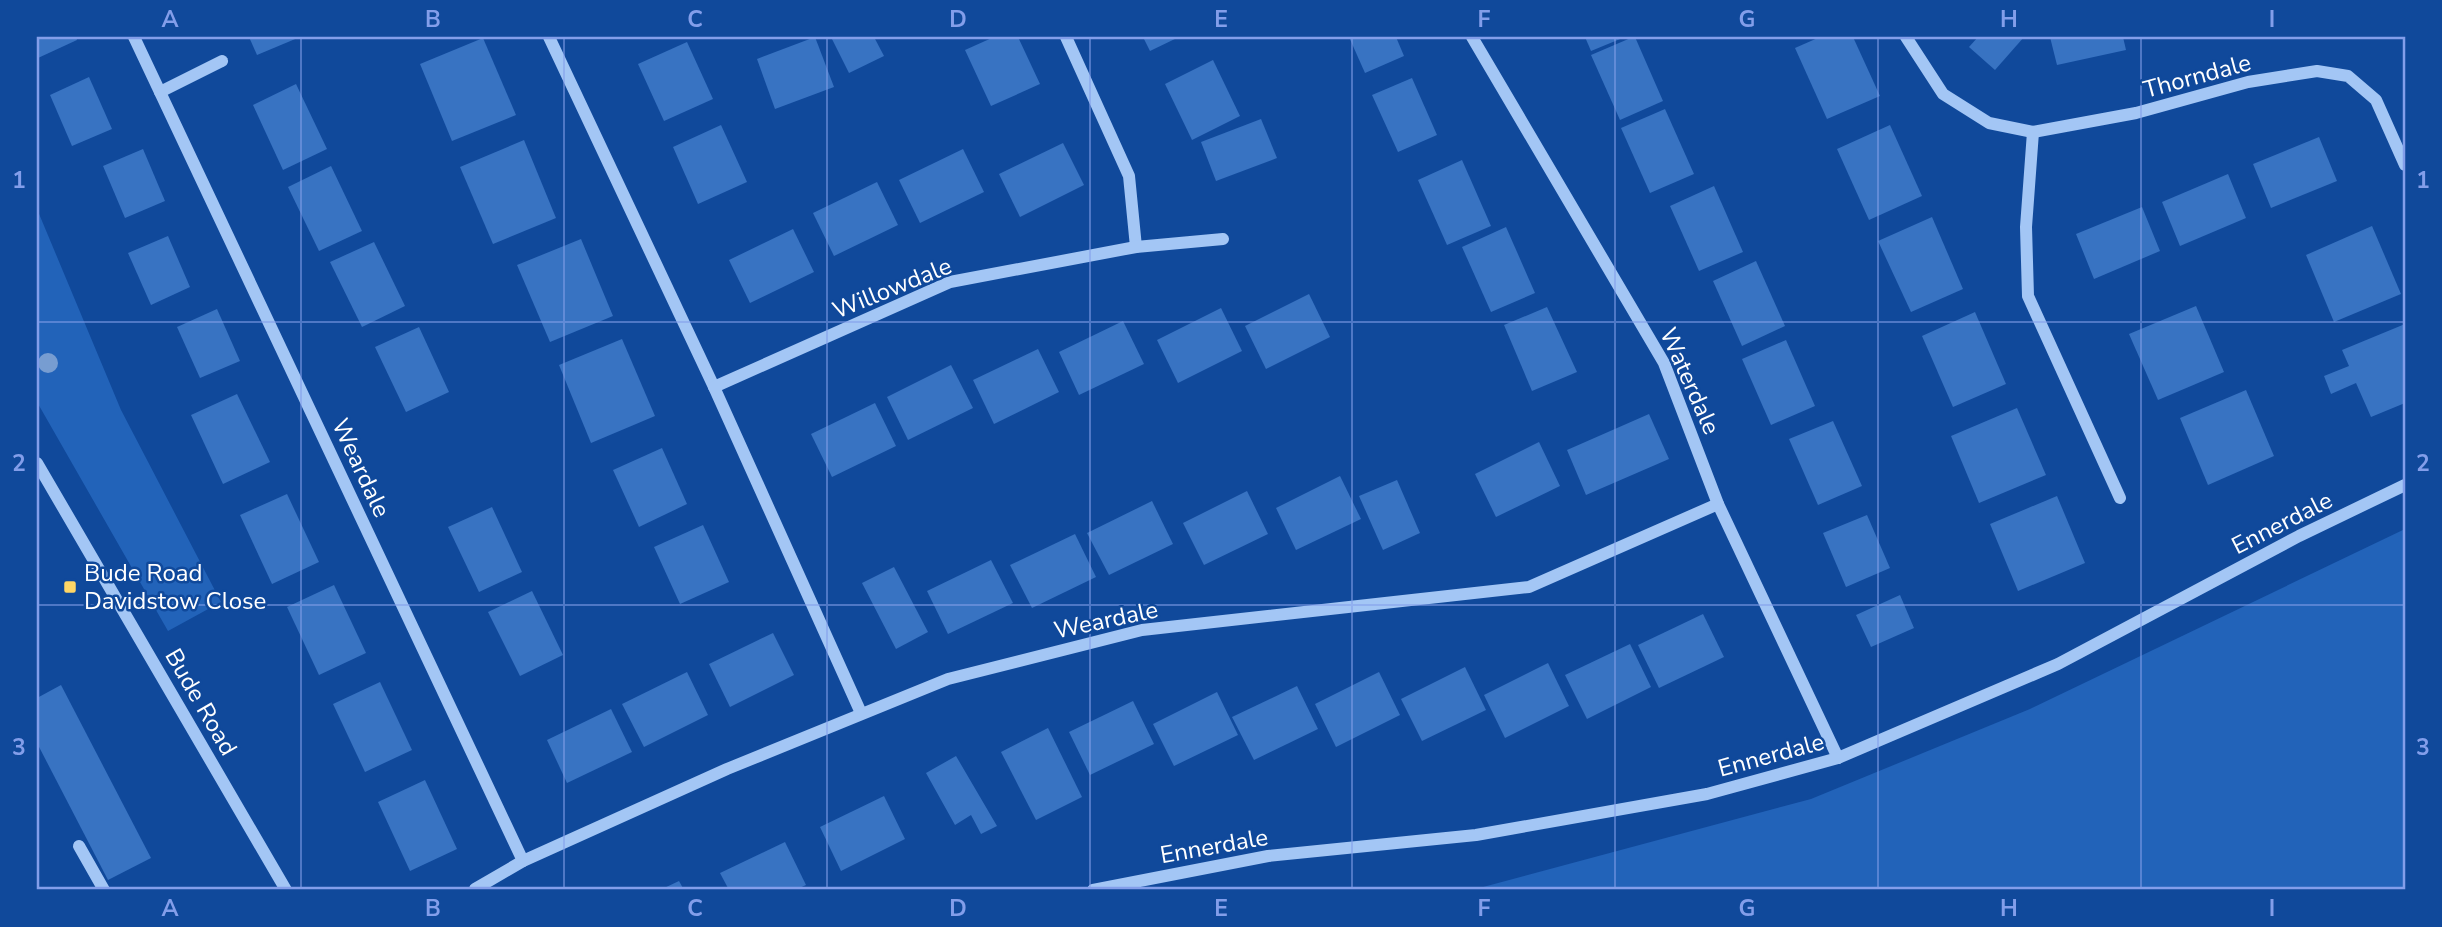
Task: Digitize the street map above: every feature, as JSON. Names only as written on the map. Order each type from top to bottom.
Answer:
[{"type":"street","name":"Weardale","points":[[134,37],[523,861]]},
{"type":"street","points":[[549,37],[714,387],[861,713]]},
{"type":"street","points":[[1066,37],[1129,176],[1136,247]]},
{"type":"street","name":"Waterdale","points":[[1472,37],[1664,363],[1718,504],[1838,758]]},
{"type":"street","name":"Thorndale","points":[[1906,37],[1943,94],[1989,123],[2033,132],[2136,113],[2248,82],[2317,71],[2348,76],[2376,100],[2405,165]]},
{"type":"street","points":[[160,92],[222,61]]},
{"type":"street","points":[[2033,132],[2026,227],[2028,296],[2120,498]]},
{"type":"street","name":"Willowdale","points":[[714,387],[950,282],[1136,247],[1223,239]]},
{"type":"street","name":"Bude Road","points":[[37,463],[286,890]]},
{"type":"street","name":"Ennerdale","points":[[1093,890],[1268,856],[1476,835],[1707,794],[1838,758],[2058,664],[2299,536],[2405,485]]},
{"type":"street","name":"Weardale","points":[[475,890],[523,861],[727,769],[948,678],[1142,630],[1529,587],[1718,504]]},
{"type":"street","points":[[79,846],[104,890]]},
{"type":"shaded area","points":[[37,209],[121,410],[221,602],[168,631],[37,402]]},
{"type":"shaded area","points":[[2405,529],[2405,890],[1472,890],[1811,799],[2030,709]]},
{"type":"building","points":[[37,37],[76,37],[77,40],[38,58]]},
{"type":"building","points":[[249,37],[300,37],[257,55]]},
{"type":"building","points":[[815,37],[834,87],[775,109],[757,59]]},
{"type":"building","points":[[831,37],[874,37],[884,56],[849,73]]},
{"type":"building","points":[[994,37],[1018,37],[1040,84],[991,106],[965,50]]},
{"type":"building","points":[[1143,37],[1179,37],[1150,51]]},
{"type":"building","points":[[1349,37],[1396,37],[1404,56],[1365,73]]},
{"type":"building","points":[[1585,37],[1625,37],[1591,51]]},
{"type":"building","points":[[1633,37],[1663,101],[1620,120],[1591,55]]},
{"type":"building","points":[[1820,37],[1853,37],[1880,96],[1827,119],[1795,48]]},
{"type":"building","points":[[1978,37],[2024,37],[1995,70],[1969,47]]},
{"type":"building","points":[[2050,37],[2123,37],[2126,50],[2057,65]]},
{"type":"building","points":[[483,38],[516,115],[452,141],[420,64]]},
{"type":"building","points":[[687,42],[713,99],[664,121],[638,64]]},
{"type":"building","points":[[1213,60],[1240,116],[1192,140],[1165,84]]},
{"type":"building","points":[[89,77],[112,129],[72,146],[50,95]]},
{"type":"building","points":[[1412,78],[1437,135],[1398,152],[1372,95]]},
{"type":"building","points":[[296,84],[327,149],[283,170],[253,105]]},
{"type":"building","points":[[1665,109],[1694,174],[1650,193],[1621,128]]},
{"type":"building","points":[[1261,119],[1277,158],[1216,181],[1201,142]]},
{"type":"building","points":[[721,125],[747,182],[698,204],[673,147]]},
{"type":"building","points":[[1890,125],[1922,196],[1869,220],[1837,149]]},
{"type":"building","points":[[2319,137],[2337,181],[2271,208],[2253,164]]},
{"type":"building","points":[[524,140],[556,218],[493,244],[460,167]]},
{"type":"building","points":[[1063,143],[1084,185],[1020,217],[999,174]]},
{"type":"building","points":[[143,149],[165,201],[125,218],[103,166]]},
{"type":"building","points":[[963,149],[984,192],[920,223],[899,180]]},
{"type":"building","points":[[1462,160],[1491,226],[1447,245],[1418,180]]},
{"type":"building","points":[[331,166],[362,231],[319,251],[288,187]]},
{"type":"building","points":[[2228,174],[2246,218],[2180,246],[2162,202]]},
{"type":"building","points":[[877,182],[898,225],[834,256],[813,213]]},
{"type":"building","points":[[1714,186],[1743,252],[1699,271],[1670,206]]},
{"type":"building","points":[[2142,207],[2160,251],[2094,279],[2076,234]]},
{"type":"building","points":[[1932,217],[1963,289],[1911,312],[1878,241]]},
{"type":"building","points":[[2372,226],[2401,294],[2334,322],[2306,255]]},
{"type":"building","points":[[1506,227],[1535,293],[1491,312],[1462,247]]},
{"type":"building","points":[[793,229],[814,272],[750,303],[729,260]]},
{"type":"building","points":[[168,236],[190,287],[151,305],[128,253]]},
{"type":"building","points":[[581,239],[613,316],[550,342],[517,265]]},
{"type":"building","points":[[374,242],[405,306],[362,327],[330,262]]},
{"type":"building","points":[[1756,261],[1785,326],[1742,346],[1713,281]]},
{"type":"building","points":[[1309,294],[1330,337],[1266,369],[1245,326]]},
{"type":"building","points":[[2196,306],[2224,372],[2158,400],[2129,334]]},
{"type":"building","points":[[1547,307],[1577,372],[1532,391],[1504,325]]},
{"type":"building","points":[[1221,308],[1242,351],[1178,383],[1157,340]]},
{"type":"building","points":[[217,309],[240,361],[200,378],[177,327]]},
{"type":"building","points":[[1975,312],[2006,384],[1953,407],[1922,336]]},
{"type":"building","points":[[1123,321],[1144,364],[1079,395],[1059,352]]},
{"type":"building","points":[[2405,324],[2405,403],[2371,417],[2356,383],[2331,394],[2324,376],[2349,366],[2342,350]]},
{"type":"building","points":[[419,327],[449,392],[406,412],[375,347]]},
{"type":"building","points":[[622,339],[655,416],[591,443],[559,365]]},
{"type":"building","points":[[1786,340],[1815,406],[1771,425],[1742,359]]},
{"type":"building","points":[[1038,349],[1059,392],[994,424],[973,380]]},
{"type":"building","points":[[951,365],[973,408],[908,440],[887,397]]},
{"type":"building","points":[[2246,390],[2274,456],[2208,485],[2180,418]]},
{"type":"building","points":[[237,394],[270,462],[223,484],[191,415]]},
{"type":"building","points":[[875,403],[896,446],[832,477],[811,434]]},
{"type":"building","points":[[2017,408],[2046,475],[1979,503],[1951,436]]},
{"type":"building","points":[[1649,414],[1669,459],[1586,495],[1567,450]]},
{"type":"building","points":[[1833,421],[1862,486],[1818,505],[1789,439]]},
{"type":"building","points":[[1539,442],[1560,486],[1496,517],[1475,474]]},
{"type":"building","points":[[662,448],[687,504],[639,527],[613,470]]},
{"type":"building","points":[[1340,476],[1361,519],[1296,550],[1276,508]]},
{"type":"building","points":[[1397,480],[1420,533],[1383,550],[1359,496]]},
{"type":"building","points":[[1247,491],[1268,534],[1204,565],[1183,523]]},
{"type":"building","points":[[287,494],[319,562],[272,584],[240,515]]},
{"type":"building","points":[[2057,496],[2085,563],[2018,591],[1990,524]]},
{"type":"building","points":[[1152,501],[1173,544],[1109,575],[1087,533]]},
{"type":"building","points":[[492,507],[522,572],[479,592],[448,527]]},
{"type":"building","points":[[1867,515],[1890,568],[1846,587],[1823,533]]},
{"type":"building","points":[[703,525],[729,582],[680,604],[654,547]]},
{"type":"building","points":[[1075,534],[1096,577],[1032,608],[1010,565]]},
{"type":"building","points":[[991,560],[1013,603],[948,634],[927,591]]},
{"type":"building","points":[[894,567],[928,632],[896,649],[862,583]]},
{"type":"building","points":[[334,585],[366,653],[319,675],[287,607]]},
{"type":"building","points":[[532,591],[563,655],[520,676],[488,612]]},
{"type":"building","points":[[1900,595],[1914,628],[1871,647],[1856,615]]},
{"type":"building","points":[[1703,614],[1724,657],[1659,688],[1638,645]]},
{"type":"building","points":[[773,633],[794,675],[730,707],[709,664]]},
{"type":"building","points":[[1630,644],[1651,687],[1587,719],[1565,675]]},
{"type":"building","points":[[1548,663],[1569,706],[1505,738],[1484,695]]},
{"type":"building","points":[[1465,667],[1486,710],[1422,741],[1401,699]]},
{"type":"building","points":[[687,672],[708,715],[644,747],[622,704]]},
{"type":"building","points":[[1379,672],[1400,715],[1336,747],[1315,704]]},
{"type":"building","points":[[380,682],[412,750],[365,772],[333,704]]},
{"type":"building","points":[[61,685],[151,858],[108,880],[37,743],[37,698]]},
{"type":"building","points":[[1297,686],[1318,729],[1254,760],[1232,717]]},
{"type":"building","points":[[1217,692],[1238,735],[1174,766],[1153,724]]},
{"type":"building","points":[[1133,701],[1154,744],[1090,775],[1069,732]]},
{"type":"building","points":[[611,709],[632,752],[567,783],[547,740]]},
{"type":"building","points":[[1048,728],[1082,797],[1036,820],[1001,752]]},
{"type":"building","points":[[956,756],[997,826],[981,834],[971,815],[955,825],[926,773]]},
{"type":"building","points":[[425,780],[457,849],[410,871],[378,802]]},
{"type":"building","points":[[884,796],[905,839],[841,871],[820,827]]},
{"type":"building","points":[[785,842],[806,885],[795,890],[729,890],[720,873]]},
{"type":"building","points":[[679,881],[684,890],[660,890]]},
{"type":"place","name":"Bude Road Davidstow Close","points":[[70,587]]}]
